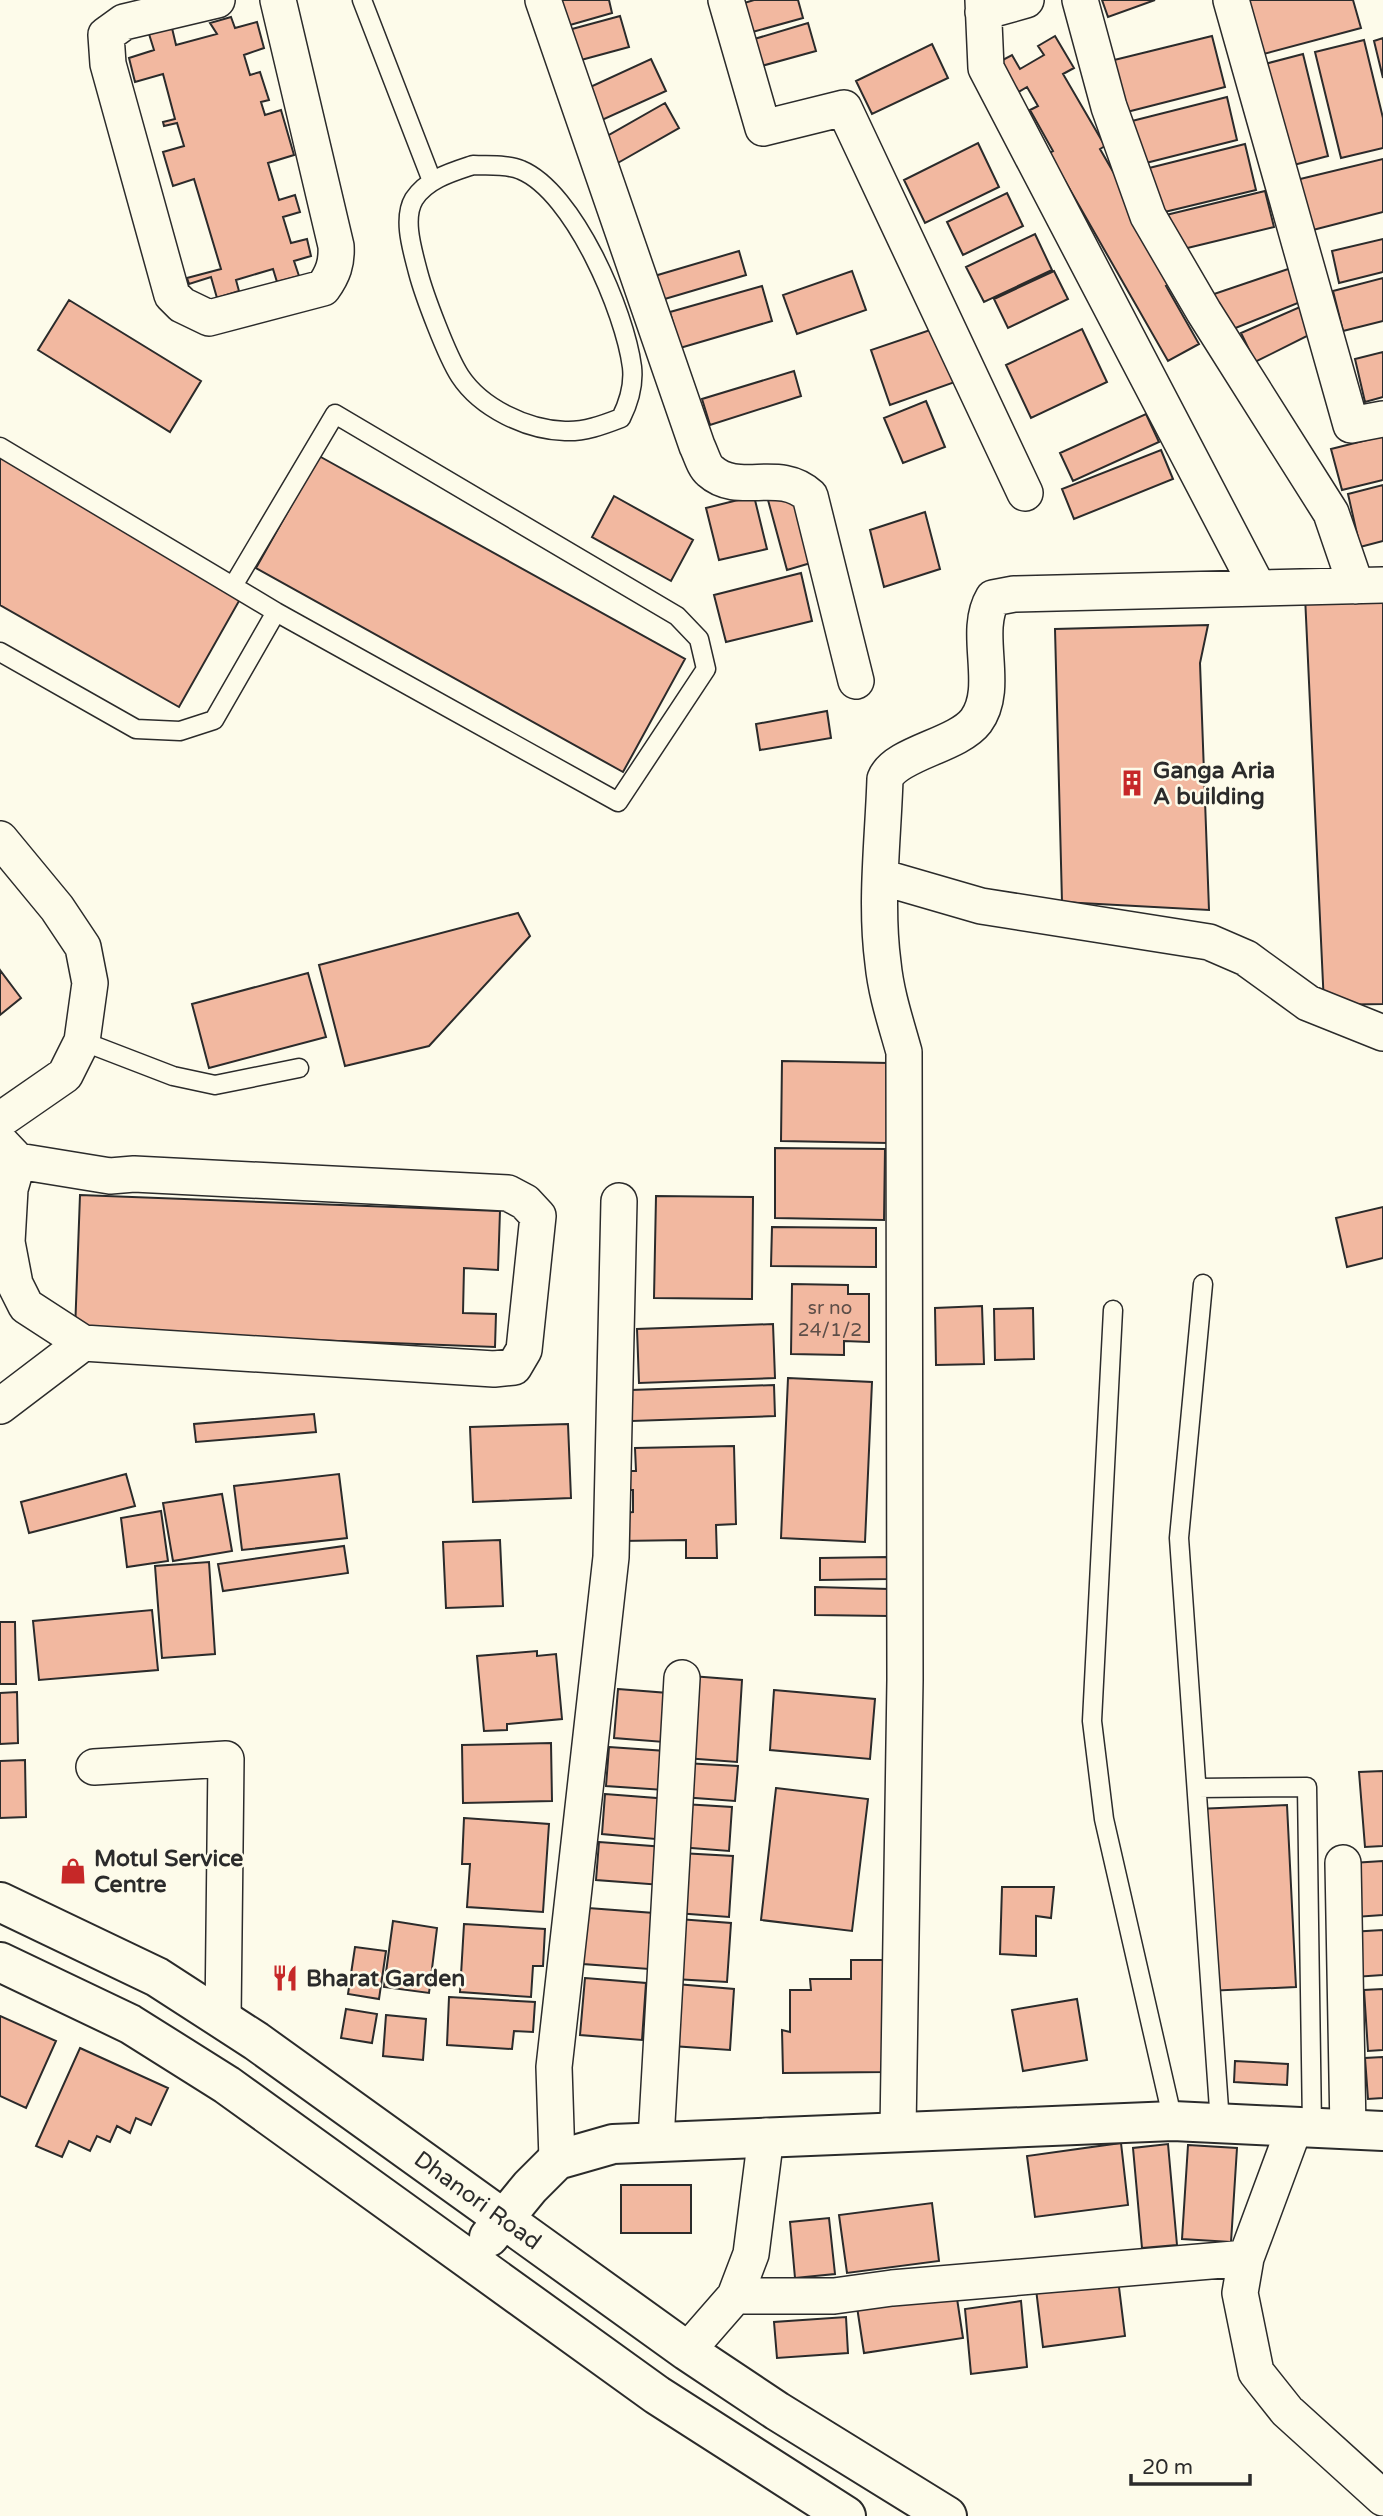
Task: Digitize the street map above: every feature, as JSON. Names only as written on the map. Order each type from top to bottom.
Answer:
[{"type":"main road","name":"Dhanori Road","points":[[0,1902],[156,1977],[223,2019],[687,2351],[776,2411],[947,2516]]},
{"type":"main road","points":[[0,1962],[130,2024],[227,2085],[657,2395],[846,2516]]},
{"type":"main road","points":[[323,2154],[354,2111]]},
{"type":"main road","points":[[470,2260],[557,2160],[613,2144],[656,2140],[1173,2121],[1334,2129]]},
{"type":"street","points":[[217,0],[124,22],[106,35],[108,64],[172,295],[182,305],[209,318],[323,288],[332,276],[337,260],[336,246],[278,0]]},
{"type":"street","points":[[543,0],[697,446],[709,470],[729,482],[783,481],[800,486],[810,496],[856,681]]},
{"type":"street","points":[[726,0],[763,128],[844,108],[1025,494]]},
{"type":"street","points":[[1026,0],[983,6],[986,68],[1258,588]]},
{"type":"street","points":[[898,2131],[905,1680],[904,1052],[882,961],[881,877],[887,775],[894,767],[944,743],[975,723],[983,708],[987,617],[993,598],[1014,594],[1370,585],[1331,513],[1204,312],[1148,216],[1109,107],[1080,0]]},
{"type":"street","points":[[1231,0],[1350,425],[1383,419]]},
{"type":"street","points":[[0,839],[57,908],[83,947],[90,983],[82,1041],[65,1075],[0,1120]]},
{"type":"street","points":[[881,877],[981,906],[1209,942],[1246,958],[1308,1003],[1383,1033]]},
{"type":"street","points":[[7,1155],[110,1176],[134,1174],[508,1193],[525,1202],[538,1216],[524,1350],[514,1367],[494,1369],[83,1343],[26,1306],[15,1284],[7,1242],[10,1189],[7,1155]]},
{"type":"street","points":[[557,2160],[554,2067],[611,1557],[620,1201]]},
{"type":"street","points":[[0,1406],[83,1343]]},
{"type":"street","points":[[656,2140],[682,1678]]},
{"type":"street","points":[[94,1767],[226,1759],[223,2019]]},
{"type":"street","points":[[1343,1863],[1334,2129],[1246,2258],[1240,2293],[1256,2372],[1287,2411],[1383,2498]]},
{"type":"street","points":[[687,2351],[735,2296],[751,2254],[766,2136]]},
{"type":"street","points":[[735,2296],[834,2296],[892,2288],[1246,2258]]},
{"type":"lane","points":[[362,0],[432,181]]},
{"type":"lane","points":[[473,165],[520,169],[556,197],[581,231],[614,303],[632,367],[630,401],[621,418],[594,428],[564,432],[515,420],[482,399],[460,376],[421,285],[412,248],[409,216],[414,200],[432,181],[473,165]]},
{"type":"lane","points":[[0,447],[276,612],[618,802],[706,669],[699,639],[677,616],[335,414],[233,586]]},
{"type":"lane","points":[[0,652],[136,729],[180,730],[214,720],[276,612]]},
{"type":"lane","points":[[82,1041],[173,1076],[215,1085],[299,1068]]},
{"type":"lane","points":[[1203,1284],[1180,1538],[1220,2123]]},
{"type":"lane","points":[[1113,1310],[1092,1721],[1104,1819],[1173,2121]]},
{"type":"lane","points":[[1197,1788],[1307,1787],[1334,2129]]},
{"type":"building","points":[[555,0],[609,0],[612,13],[563,27]]},
{"type":"building","points":[[754,0],[798,0],[803,18],[749,33],[741,4]]},
{"type":"building","points":[[1102,0],[1155,0],[1108,17]]},
{"type":"building","points":[[1244,0],[1353,0],[1361,28],[1260,55]]},
{"type":"building","points":[[620,16],[629,47],[570,63],[561,32]]},
{"type":"building","points":[[231,17],[235,28],[257,22],[264,48],[244,55],[250,75],[260,72],[269,100],[261,102],[265,115],[281,110],[294,155],[268,163],[279,200],[295,195],[300,212],[283,217],[291,243],[307,239],[311,256],[294,261],[299,276],[277,282],[273,269],[236,280],[239,291],[217,298],[211,277],[189,284],[187,278],[221,269],[194,179],[173,186],[163,152],[184,146],[177,123],[164,126],[163,122],[175,119],[163,74],[135,82],[129,58],[154,50],[149,34],[172,28],[176,45],[217,34],[210,23]]},
{"type":"building","points":[[808,23],[816,51],[758,67],[751,40]]},
{"type":"building","points":[[1055,36],[1074,68],[1063,74],[1105,146],[1100,149],[1176,281],[1166,286],[1199,344],[1168,361],[1049,153],[1053,151],[1030,110],[1038,106],[1027,87],[1010,97],[997,63],[1012,55],[1020,69],[1044,55],[1038,46]]},
{"type":"building","points":[[1212,36],[1225,87],[1119,114],[1106,62]]},
{"type":"building","points":[[1383,38],[1383,78],[1374,41]]},
{"type":"building","points":[[1364,40],[1383,118],[1383,148],[1341,158],[1315,52]]},
{"type":"building","points":[[932,44],[948,78],[872,114],[856,81]]},
{"type":"building","points":[[1303,54],[1328,156],[1286,167],[1261,65]]},
{"type":"building","points":[[651,59],[666,91],[602,120],[588,88]]},
{"type":"building","points":[[1227,97],[1237,140],[1134,166],[1124,123]]},
{"type":"building","points":[[665,103],[679,128],[616,164],[602,139]]},
{"type":"building","points":[[978,143],[999,187],[925,223],[904,180]]},
{"type":"building","points":[[1245,144],[1256,190],[1152,215],[1141,170]]},
{"type":"building","points":[[1383,159],[1383,212],[1309,231],[1296,180]]},
{"type":"building","points":[[1265,191],[1274,227],[1175,251],[1166,215]]},
{"type":"building","points":[[1007,193],[1023,226],[963,255],[947,222]]},
{"type":"building","points":[[1035,234],[1052,270],[984,302],[966,267]]},
{"type":"building","points":[[1383,239],[1383,272],[1339,283],[1332,251]]},
{"type":"building","points":[[739,251],[746,275],[658,301],[651,277]]},
{"type":"building","points":[[1297,266],[1308,299],[1233,329],[1211,295]]},
{"type":"building","points":[[852,271],[866,310],[797,334],[783,295]]},
{"type":"building","points":[[1054,271],[1068,299],[1008,328],[994,299]]},
{"type":"building","points":[[1383,278],[1383,321],[1343,331],[1333,291]]},
{"type":"building","points":[[762,286],[772,321],[680,348],[670,312]]},
{"type":"building","points":[[69,300],[201,381],[170,432],[38,350]]},
{"type":"building","points":[[1309,303],[1319,330],[1255,362],[1241,333]]},
{"type":"building","points":[[936,328],[955,382],[890,405],[871,350]]},
{"type":"building","points":[[1082,329],[1107,382],[1031,418],[1006,365]]},
{"type":"building","points":[[1383,352],[1383,397],[1365,402],[1355,359]]},
{"type":"building","points":[[794,371],[801,396],[710,425],[702,399]]},
{"type":"building","points":[[926,401],[945,447],[903,463],[884,418]]},
{"type":"building","points":[[1146,414],[1159,442],[1073,481],[1060,453]]},
{"type":"building","points":[[1383,436],[1383,480],[1342,490],[1331,449]]},
{"type":"building","points":[[1161,450],[1173,479],[1074,519],[1062,489]]},
{"type":"building","points":[[0,456],[243,594],[179,707],[0,605]]},
{"type":"building","points":[[319,456],[685,659],[623,772],[256,568]]},
{"type":"building","points":[[1383,485],[1383,541],[1360,547],[1348,494]]},
{"type":"building","points":[[797,492],[814,562],[787,570],[768,500]]},
{"type":"building","points":[[614,496],[693,540],[671,581],[592,537]]},
{"type":"building","points":[[754,496],[767,549],[719,560],[706,508]]},
{"type":"building","points":[[925,512],[940,569],[884,587],[870,530]]},
{"type":"building","points":[[801,573],[812,621],[726,642],[714,595]]},
{"type":"building","points":[[1383,590],[1383,1004],[1324,1005],[1305,596]]},
{"type":"building","name":"Ganga Aria A building","points":[[1208,625],[1200,663],[1209,910],[1062,902],[1055,629]]},
{"type":"building","points":[[827,711],[831,738],[760,750],[756,724]]},
{"type":"building","points":[[518,913],[530,936],[429,1046],[345,1066],[319,965]]},
{"type":"building","points":[[0,970],[21,998],[0,1015]]},
{"type":"building","points":[[308,973],[326,1037],[209,1068],[192,1004]]},
{"type":"building","points":[[782,1061],[889,1063],[888,1143],[781,1141]]},
{"type":"building","points":[[775,1148],[885,1149],[884,1220],[775,1218]]},
{"type":"building","points":[[80,1195],[500,1211],[498,1270],[464,1268],[463,1313],[496,1314],[495,1347],[75,1331]]},
{"type":"building","points":[[656,1196],[753,1197],[752,1299],[654,1298]]},
{"type":"building","points":[[1383,1207],[1383,1258],[1347,1267],[1336,1218]]},
{"type":"building","points":[[772,1227],[876,1228],[876,1267],[771,1266]]},
{"type":"building","points":[[792,1284],[848,1285],[848,1294],[869,1294],[869,1342],[844,1341],[844,1355],[791,1354]]},
{"type":"building","points":[[982,1306],[984,1364],[936,1365],[935,1308]]},
{"type":"building","points":[[1033,1308],[1034,1359],[995,1360],[994,1309]]},
{"type":"building","points":[[773,1324],[775,1378],[639,1383],[637,1329]]},
{"type":"building","points":[[788,1378],[872,1382],[865,1542],[781,1538]]},
{"type":"building","points":[[774,1385],[775,1416],[632,1421],[631,1390]]},
{"type":"building","points":[[314,1414],[316,1432],[196,1442],[194,1424]]},
{"type":"building","points":[[568,1424],[571,1498],[473,1502],[470,1427]]},
{"type":"building","points":[[734,1446],[736,1524],[716,1525],[717,1558],[686,1558],[686,1540],[621,1541],[621,1513],[633,1512],[633,1490],[624,1490],[624,1471],[636,1471],[635,1448]]},
{"type":"building","points":[[126,1474],[135,1506],[29,1533],[21,1502]]},
{"type":"building","points":[[339,1474],[347,1538],[242,1550],[234,1486]]},
{"type":"building","points":[[222,1494],[232,1551],[173,1561],[163,1503]]},
{"type":"building","points":[[161,1511],[168,1561],[127,1567],[121,1518]]},
{"type":"building","points":[[500,1540],[503,1606],[446,1608],[443,1542]]},
{"type":"building","points":[[344,1546],[348,1573],[223,1591],[218,1564]]},
{"type":"building","points":[[887,1557],[888,1579],[820,1580],[820,1558]]},
{"type":"building","points":[[209,1562],[215,1654],[162,1658],[155,1566]]},
{"type":"building","points":[[815,1587],[889,1589],[889,1616],[815,1615]]},
{"type":"building","points":[[152,1610],[158,1670],[39,1680],[33,1621]]},
{"type":"building","points":[[0,1622],[15,1622],[16,1684],[0,1684]]},
{"type":"building","points":[[537,1651],[537,1656],[556,1654],[562,1719],[507,1724],[507,1730],[484,1731],[477,1656]]},
{"type":"building","points":[[691,1676],[742,1680],[737,1762],[685,1758]]},
{"type":"building","points":[[618,1689],[668,1693],[664,1742],[614,1738]]},
{"type":"building","points":[[774,1690],[875,1699],[870,1759],[770,1750]]},
{"type":"building","points":[[17,1692],[18,1743],[0,1744],[0,1693]]},
{"type":"building","points":[[551,1743],[552,1801],[463,1803],[462,1745]]},
{"type":"building","points":[[609,1747],[666,1751],[664,1790],[606,1786]]},
{"type":"building","points":[[25,1760],[26,1817],[0,1818],[0,1761]]},
{"type":"building","points":[[684,1763],[738,1766],[735,1801],[682,1797]]},
{"type":"building","points":[[1383,1771],[1383,1846],[1365,1847],[1359,1772]]},
{"type":"building","points":[[776,1788],[868,1799],[852,1931],[761,1920]]},
{"type":"building","points":[[605,1794],[669,1799],[666,1840],[602,1834]]},
{"type":"building","points":[[683,1804],[732,1807],[729,1851],[679,1847]]},
{"type":"building","points":[[1287,1805],[1296,1987],[1206,1991],[1197,1809]]},
{"type":"building","points":[[464,1818],[549,1824],[543,1912],[467,1907],[470,1864],[462,1864]]},
{"type":"building","points":[[599,1842],[665,1847],[662,1885],[596,1880]]},
{"type":"building","points":[[680,1853],[733,1856],[729,1917],[676,1913]]},
{"type":"building","points":[[1383,1861],[1383,1915],[1355,1917],[1352,1863]]},
{"type":"building","points":[[1002,1887],[1054,1887],[1051,1918],[1036,1916],[1036,1956],[1000,1954]]},
{"type":"building","points":[[588,1908],[654,1913],[649,1969],[583,1964]]},
{"type":"building","points":[[678,1919],[731,1923],[727,1982],[674,1979]]},
{"type":"building","points":[[393,1921],[437,1928],[429,1993],[384,1987]]},
{"type":"building","points":[[464,1924],[545,1929],[543,1966],[533,1966],[531,1997],[460,1992]]},
{"type":"building","points":[[1383,1930],[1383,1975],[1354,1977],[1350,1932]]},
{"type":"building","points":[[355,1947],[386,1951],[379,1999],[348,1994]]},
{"type":"building","points":[[851,1960],[884,1960],[885,2072],[783,2073],[782,2030],[790,2032],[790,1990],[811,1990],[810,1979],[851,1979]]},
{"type":"building","points":[[585,1978],[646,1983],[642,2040],[580,2035]]},
{"type":"building","points":[[676,1984],[734,1989],[730,2050],[672,2046]]},
{"type":"building","points":[[1383,1989],[1383,2050],[1368,2051],[1364,1990]]},
{"type":"building","points":[[449,1997],[535,2002],[533,2032],[514,2031],[512,2049],[447,2045]]},
{"type":"building","points":[[1077,1999],[1087,2060],[1023,2071],[1012,2010]]},
{"type":"building","points":[[346,2009],[377,2014],[372,2043],[341,2038]]},
{"type":"building","points":[[386,2015],[426,2019],[423,2060],[383,2056]]},
{"type":"building","points":[[0,2016],[56,2041],[26,2108],[0,2096]]},
{"type":"building","points":[[80,2048],[168,2088],[151,2125],[136,2118],[130,2133],[117,2126],[110,2142],[97,2136],[90,2151],[69,2141],[62,2157],[36,2146]]},
{"type":"building","points":[[1383,2057],[1383,2098],[1368,2099],[1365,2058]]},
{"type":"building","points":[[1235,2061],[1288,2064],[1287,2085],[1234,2082]]},
{"type":"building","points":[[1121,2143],[1128,2205],[1035,2217],[1027,2156]]},
{"type":"building","points":[[1168,2144],[1177,2245],[1142,2248],[1133,2148]]},
{"type":"building","points":[[1188,2145],[1237,2148],[1231,2242],[1182,2239]]},
{"type":"building","points":[[621,2185],[691,2185],[691,2233],[621,2233]]},
{"type":"building","points":[[932,2203],[939,2261],[847,2273],[839,2215]]},
{"type":"building","points":[[829,2218],[835,2274],[795,2278],[790,2222]]},
{"type":"building","points":[[1118,2279],[1125,2336],[1043,2347],[1036,2289]]},
{"type":"building","points":[[956,2292],[963,2338],[864,2353],[857,2307]]},
{"type":"building","points":[[1021,2301],[1027,2367],[971,2374],[965,2309]]},
{"type":"building","points":[[846,2317],[848,2353],[777,2358],[774,2322]]},
{"type":"place","name":"Ganga Aria A building","points":[[1132,783]]},
{"type":"place","name":"Motul Service Centre","points":[[73,1871]]},
{"type":"place","name":"Bharat Garden","points":[[285,1978]]}]
